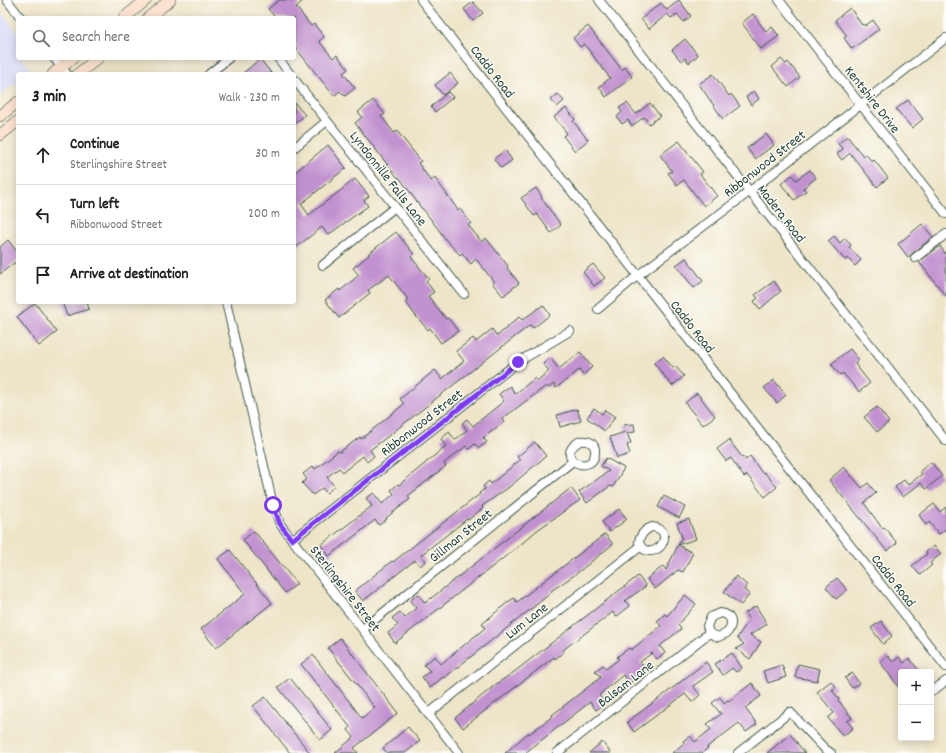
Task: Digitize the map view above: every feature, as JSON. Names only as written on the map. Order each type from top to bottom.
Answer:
[{"type":"main road","points":[[126,16],[146,0]]},
{"type":"main road","points":[[150,16],[170,0]]},
{"type":"main road","points":[[60,72],[71,60]]},
{"type":"main road","points":[[80,72],[96,60]]},
{"type":"main road","points":[[0,116],[16,104]]},
{"type":"main road","points":[[0,135],[16,123]]},
{"type":"street","points":[[7,0],[19,16]]},
{"type":"street","name":"Caddo Road","points":[[420,0],[946,668]]},
{"type":"street","name":"Madera Road","points":[[599,0],[946,441]]},
{"type":"street","name":"Kentshire Drive","points":[[779,0],[861,103],[946,214]]},
{"type":"street","name":"Ribbonwood Street","points":[[598,309],[637,276],[749,192],[946,38]]},
{"type":"street","points":[[55,60],[60,72]]},
{"type":"street","points":[[211,72],[226,60]]},
{"type":"street","points":[[280,60],[288,72]]},
{"type":"street","name":"Lyndonnille Falls Lane","points":[[296,82],[464,294]]},
{"type":"street","points":[[296,146],[327,121]]},
{"type":"street","points":[[323,265],[395,207]]},
{"type":"street","points":[[915,258],[946,234]]},
{"type":"street","name":"Sterlingshire Street","points":[[226,304],[273,505],[280,524],[459,753]]},
{"type":"street","name":"Ribbonwood Street","points":[[292,540],[518,362],[570,331]]},
{"type":"street","name":"Gillman Street","points":[[362,629],[573,461]]},
{"type":"street","name":"Lum Lane","points":[[428,714],[640,546]]},
{"type":"street","name":"Balsam Lane","points":[[557,753],[709,634]]},
{"type":"street","points":[[934,690],[946,681]]},
{"type":"street","points":[[738,753],[790,712],[825,749],[831,753]]},
{"type":"shaded area","points":[[0,11],[16,31],[16,60],[24,60],[31,70],[29,72],[16,72],[16,83],[0,95]]},
{"type":"building","points":[[279,0],[304,0],[296,7],[311,26],[314,24],[324,37],[319,41],[333,58],[337,55],[348,69],[343,73],[355,88],[345,96],[340,91],[334,96],[296,48],[296,16],[274,16],[268,9]]},
{"type":"building","points":[[679,0],[691,16],[684,22],[677,14],[671,18],[667,14],[649,29],[641,19],[661,3],[667,10]]},
{"type":"building","points":[[473,2],[483,13],[473,21],[464,9]]},
{"type":"building","points":[[850,8],[862,25],[863,24],[865,26],[873,20],[879,29],[852,49],[844,38],[847,36],[835,20]]},
{"type":"building","points":[[753,14],[766,32],[772,27],[779,36],[761,49],[742,23]]},
{"type":"building","points":[[588,26],[622,70],[625,67],[632,77],[606,97],[599,87],[610,78],[584,44],[580,47],[573,38]]},
{"type":"building","points":[[685,39],[698,55],[689,63],[685,58],[681,61],[672,50]]},
{"type":"building","points":[[781,59],[786,64],[788,62],[800,77],[788,87],[772,67]]},
{"type":"building","points":[[261,60],[270,72],[244,72]]},
{"type":"building","points":[[450,73],[458,83],[443,95],[435,85]]},
{"type":"building","points":[[713,74],[729,96],[731,94],[740,106],[723,119],[699,84]]},
{"type":"building","points":[[754,91],[759,99],[751,105],[746,97]]},
{"type":"building","points":[[448,92],[453,97],[435,112],[431,107]]},
{"type":"building","points":[[558,94],[564,101],[557,107],[551,100]]},
{"type":"building","points":[[373,100],[385,114],[381,116],[394,133],[397,131],[421,161],[418,163],[431,181],[435,178],[458,210],[460,209],[471,223],[468,225],[482,242],[486,238],[508,266],[507,268],[519,283],[503,296],[492,283],[494,282],[476,259],[471,264],[462,253],[460,255],[447,241],[399,177],[398,178],[355,123],[362,117],[358,112]]},
{"type":"building","points":[[908,100],[923,119],[912,128],[896,109]]},
{"type":"building","points":[[627,103],[636,114],[650,103],[660,116],[649,124],[644,117],[632,126],[628,120],[622,124],[617,117],[622,112],[619,108]]},
{"type":"building","points":[[296,104],[305,115],[296,122]]},
{"type":"building","points":[[566,108],[575,119],[573,121],[588,140],[575,151],[563,136],[567,133],[554,117]]},
{"type":"building","points":[[766,134],[774,145],[755,159],[747,148]]},
{"type":"building","points":[[847,136],[863,156],[866,154],[872,162],[874,160],[888,178],[877,187],[850,153],[842,160],[837,154],[843,149],[838,144]]},
{"type":"building","points":[[679,141],[703,172],[700,174],[717,196],[704,206],[684,180],[677,185],[668,173],[672,171],[660,155]]},
{"type":"building","points":[[328,145],[346,168],[301,204],[309,215],[355,179],[369,196],[364,200],[368,206],[328,235],[322,227],[296,247],[296,171]]},
{"type":"building","points":[[505,150],[512,160],[501,168],[494,159]]},
{"type":"building","points":[[810,170],[816,178],[803,188],[806,191],[794,200],[781,184],[792,175],[796,180]]},
{"type":"building","points":[[536,188],[542,197],[541,198],[561,225],[551,233],[537,214],[534,216],[521,198]]},
{"type":"building","points":[[922,224],[933,237],[908,257],[898,244]]},
{"type":"building","points":[[396,232],[414,254],[411,257],[429,279],[426,281],[434,292],[428,296],[446,319],[448,318],[458,331],[441,343],[430,328],[428,330],[415,315],[405,301],[408,299],[389,275],[368,290],[370,293],[339,318],[325,300],[339,289],[340,291],[359,275],[353,268]]},
{"type":"building","points":[[834,236],[840,243],[845,238],[851,245],[849,247],[861,260],[855,266],[848,258],[845,260],[828,241]]},
{"type":"building","points":[[8,240],[16,250],[16,262],[0,274],[0,247]]},
{"type":"building","points":[[940,246],[946,255],[946,296],[919,262]]},
{"type":"building","points":[[686,258],[703,281],[694,288],[676,265]]},
{"type":"building","points":[[593,264],[605,278],[594,286],[583,272]]},
{"type":"building","points":[[774,281],[781,291],[760,309],[754,301],[758,298],[755,295]]},
{"type":"building","points":[[36,304],[57,332],[39,346],[17,317]]},
{"type":"building","points":[[63,304],[88,304],[89,309],[67,316]]},
{"type":"building","points":[[543,305],[550,315],[533,328],[530,325],[370,450],[374,456],[367,462],[363,456],[343,472],[339,468],[327,477],[334,486],[327,493],[322,488],[313,495],[302,483],[307,479],[303,474],[313,466],[315,469],[338,451],[340,452],[360,437],[361,439],[404,404],[400,399],[435,370],[442,379],[464,361],[456,351],[473,338],[476,342],[492,329],[497,336],[519,317],[522,320]]},
{"type":"building","points":[[850,349],[859,360],[855,364],[870,383],[859,392],[843,373],[840,375],[831,364]]},
{"type":"building","points":[[580,352],[592,367],[583,375],[579,370],[556,388],[554,384],[548,388],[546,386],[502,419],[504,422],[483,438],[487,442],[479,448],[475,444],[469,449],[466,446],[444,463],[446,466],[408,496],[410,499],[386,518],[387,519],[379,525],[375,520],[329,556],[321,545],[372,506],[366,498],[374,493],[382,504],[394,494],[391,490],[446,446],[441,439],[449,432],[455,440],[467,430],[462,423],[467,419],[473,426],[504,401],[499,394],[510,386],[515,394],[535,378],[537,381],[549,371],[543,364],[550,358],[559,369]]},
{"type":"building","points":[[663,356],[673,368],[675,366],[684,376],[672,386],[654,363]]},
{"type":"building","points":[[774,380],[786,395],[777,403],[764,388]]},
{"type":"building","points":[[697,393],[715,416],[703,425],[685,403]]},
{"type":"building","points":[[877,407],[889,422],[877,432],[864,417]]},
{"type":"building","points":[[594,408],[602,414],[605,410],[615,417],[605,431],[587,418]]},
{"type":"building","points":[[577,409],[581,421],[560,427],[557,415]]},
{"type":"building","points":[[634,424],[635,432],[627,433],[631,443],[627,445],[630,454],[617,458],[610,437],[625,432],[624,425]]},
{"type":"building","points":[[729,440],[742,457],[743,456],[746,460],[750,456],[762,473],[764,472],[777,487],[765,497],[747,475],[744,477],[731,458],[726,461],[717,449]]},
{"type":"building","points":[[535,442],[546,456],[508,488],[482,506],[483,508],[468,520],[467,519],[421,555],[426,561],[420,566],[415,560],[363,601],[355,591],[480,494],[479,493],[485,489],[483,486],[489,481],[491,484],[520,460],[517,457]]},
{"type":"building","points":[[606,458],[624,468],[613,487],[610,486],[587,503],[579,492],[609,471],[601,466]]},
{"type":"building","points":[[931,462],[942,476],[926,489],[921,483],[903,497],[895,487],[904,480],[908,485],[922,474],[920,471]]},
{"type":"building","points":[[844,467],[862,488],[868,483],[876,493],[864,503],[882,528],[884,527],[897,543],[887,551],[829,480]]},
{"type":"building","points":[[571,488],[580,500],[536,531],[395,643],[388,633],[398,625],[392,618],[400,612],[405,618],[416,608],[410,601],[418,594],[425,603]]},
{"type":"building","points":[[664,496],[685,507],[679,518],[658,507]]},
{"type":"building","points":[[934,504],[940,512],[946,507],[946,529],[939,534],[929,522],[926,525],[919,515]]},
{"type":"building","points":[[619,509],[627,519],[610,532],[602,522]]},
{"type":"building","points":[[689,519],[696,539],[678,545],[682,538],[677,523]]},
{"type":"building","points":[[254,531],[297,584],[285,593],[243,540]]},
{"type":"building","points":[[605,534],[613,544],[576,574],[551,591],[552,592],[531,609],[430,688],[422,677],[430,671],[424,665],[435,656],[441,664],[485,628],[482,624],[508,602],[514,598],[517,602]]},
{"type":"building","points":[[678,545],[693,553],[683,572],[678,570],[655,589],[647,579],[663,566],[666,570]]},
{"type":"building","points":[[934,546],[941,554],[930,563],[932,565],[920,575],[912,566],[927,554],[926,552]]},
{"type":"building","points":[[230,550],[272,603],[216,648],[201,629],[245,594],[218,559]]},
{"type":"building","points":[[638,576],[646,586],[625,601],[630,606],[616,617],[613,612],[563,650],[564,652],[555,659],[554,657],[463,728],[455,718],[495,685]]},
{"type":"building","points":[[736,576],[747,585],[744,590],[750,594],[741,605],[724,592]]},
{"type":"building","points":[[837,578],[847,590],[836,599],[826,587]]},
{"type":"building","points":[[685,595],[696,604],[678,625],[681,629],[660,646],[665,653],[657,659],[652,653],[640,662],[647,670],[630,683],[623,675],[599,695],[605,704],[596,710],[590,702],[525,753],[505,753],[528,733],[529,734],[553,716],[552,715],[601,677],[595,671],[603,665],[606,669],[619,659],[617,657],[629,648],[631,650],[661,626],[657,621],[665,614],[667,616]]},
{"type":"building","points":[[756,606],[767,624],[750,635],[761,642],[750,659],[736,649],[744,644],[737,638],[749,620],[745,613]]},
{"type":"building","points":[[881,621],[892,636],[883,644],[871,628]]},
{"type":"building","points":[[340,638],[398,713],[354,748],[358,753],[335,753],[354,737],[348,730],[350,727],[301,664],[313,655],[362,718],[375,708],[328,648]]},
{"type":"building","points":[[732,653],[742,668],[736,672],[732,668],[723,675],[715,664]]},
{"type":"building","points":[[888,656],[893,662],[899,657],[904,663],[909,658],[918,669],[898,669],[898,686],[880,662]]},
{"type":"building","points":[[706,662],[713,672],[693,686],[700,695],[692,702],[685,694],[634,732],[627,722]]},
{"type":"building","points":[[798,664],[820,669],[817,681],[795,677]]},
{"type":"building","points":[[782,665],[786,677],[768,683],[763,671]]},
{"type":"building","points":[[852,673],[859,683],[852,688],[845,678]]},
{"type":"building","points":[[290,678],[332,730],[320,740],[278,687]]},
{"type":"building","points":[[831,681],[836,687],[832,690],[852,718],[847,721],[853,728],[843,736],[828,718],[834,713],[817,692]]},
{"type":"building","points":[[752,683],[761,696],[745,708],[757,724],[746,732],[739,723],[707,747],[708,748],[702,753],[672,753],[690,736],[695,742],[711,729],[707,724],[721,714],[712,703],[720,697],[724,703],[728,700],[729,701]]},
{"type":"building","points":[[265,697],[310,753],[290,753],[253,706]]},
{"type":"building","points":[[408,727],[420,741],[405,753],[387,753],[383,748]]},
{"type":"building","points":[[790,734],[805,753],[767,753]]},
{"type":"building","points":[[602,742],[611,753],[589,753]]},
{"type":"route","points":[[273,505],[280,524],[292,540],[518,362]]}]
